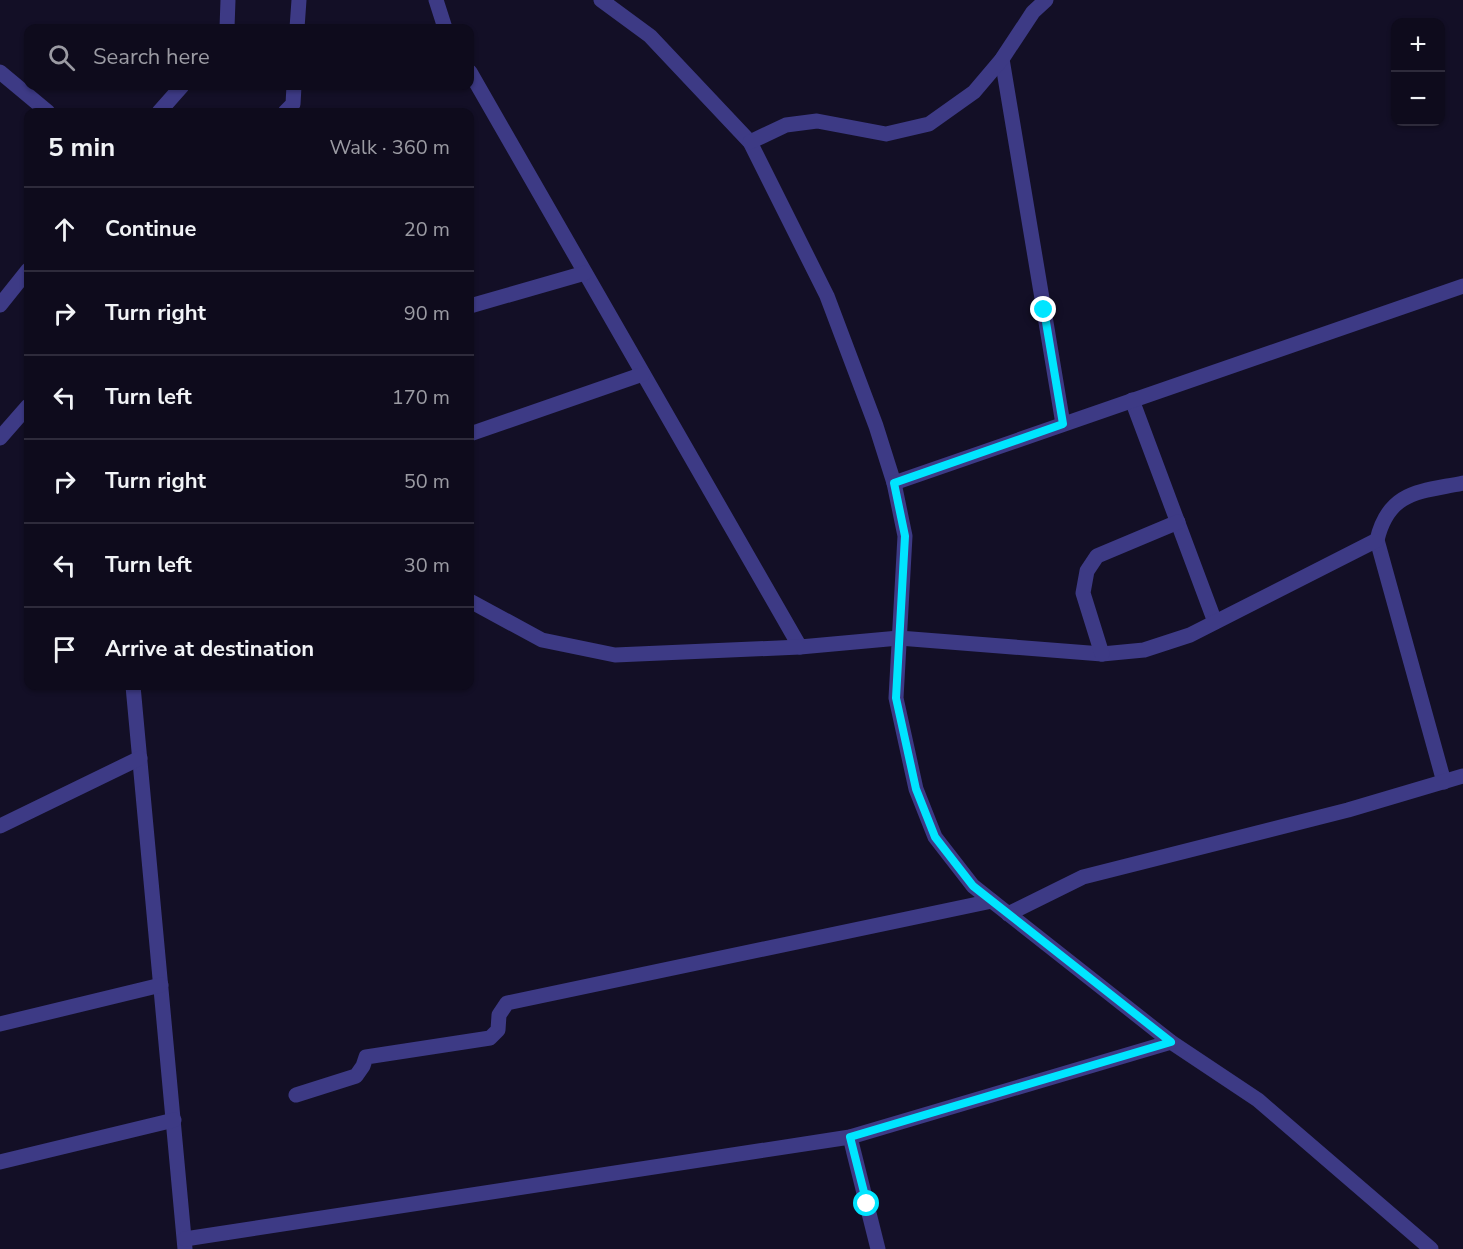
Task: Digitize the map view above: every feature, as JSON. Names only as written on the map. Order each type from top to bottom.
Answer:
[{"type":"street","points":[[226,24],[228,0]]},
{"type":"street","points":[[297,24],[299,0]]},
{"type":"street","points":[[436,0],[443,24]]},
{"type":"street","points":[[601,0],[650,36],[750,142],[827,296],[876,426],[894,483],[905,536],[896,698],[916,789],[935,837],[973,886],[1171,1042],[1258,1100],[1431,1249]]},
{"type":"street","points":[[750,142],[786,125],[817,121],[886,134],[929,124],[974,92],[1002,59],[1031,6],[1046,0]]},
{"type":"street","points":[[1002,59],[1063,424]]},
{"type":"street","points":[[0,72],[43,108]]},
{"type":"street","points":[[474,79],[800,647]]},
{"type":"street","points":[[163,108],[178,90]]},
{"type":"street","points":[[289,108],[293,104],[294,90]]},
{"type":"street","points":[[474,305],[585,273]]},
{"type":"street","points":[[0,305],[24,275]]},
{"type":"street","points":[[894,483],[1463,286]]},
{"type":"street","points":[[474,433],[643,374]]},
{"type":"street","points":[[1132,400],[1215,622]]},
{"type":"street","points":[[0,438],[24,411]]},
{"type":"street","points":[[1444,782],[1377,540],[1381,525],[1391,508],[1409,494],[1463,483]]},
{"type":"street","points":[[1102,654],[1083,593],[1087,571],[1097,556],[1178,522]]},
{"type":"street","points":[[474,603],[542,640],[615,655],[800,647],[899,639],[1102,654],[1144,650],[1190,635],[1377,540]]},
{"type":"street","points":[[133,690],[185,1244],[850,1137],[1171,1042]]},
{"type":"street","points":[[0,826],[140,758]]},
{"type":"street","points":[[1008,914],[1083,878],[1348,810],[1463,776]]},
{"type":"street","points":[[296,1095],[356,1077],[366,1057],[490,1038],[498,1030],[499,1015],[507,1003],[992,901]]},
{"type":"street","points":[[0,1024],[161,985]]},
{"type":"street","points":[[0,1162],[174,1120]]},
{"type":"street","points":[[850,1137],[878,1249]]},
{"type":"route","points":[[867,1204],[850,1137],[1171,1042],[973,886],[935,837],[916,789],[896,698],[905,536],[894,483],[1063,424],[1044,310]]}]
